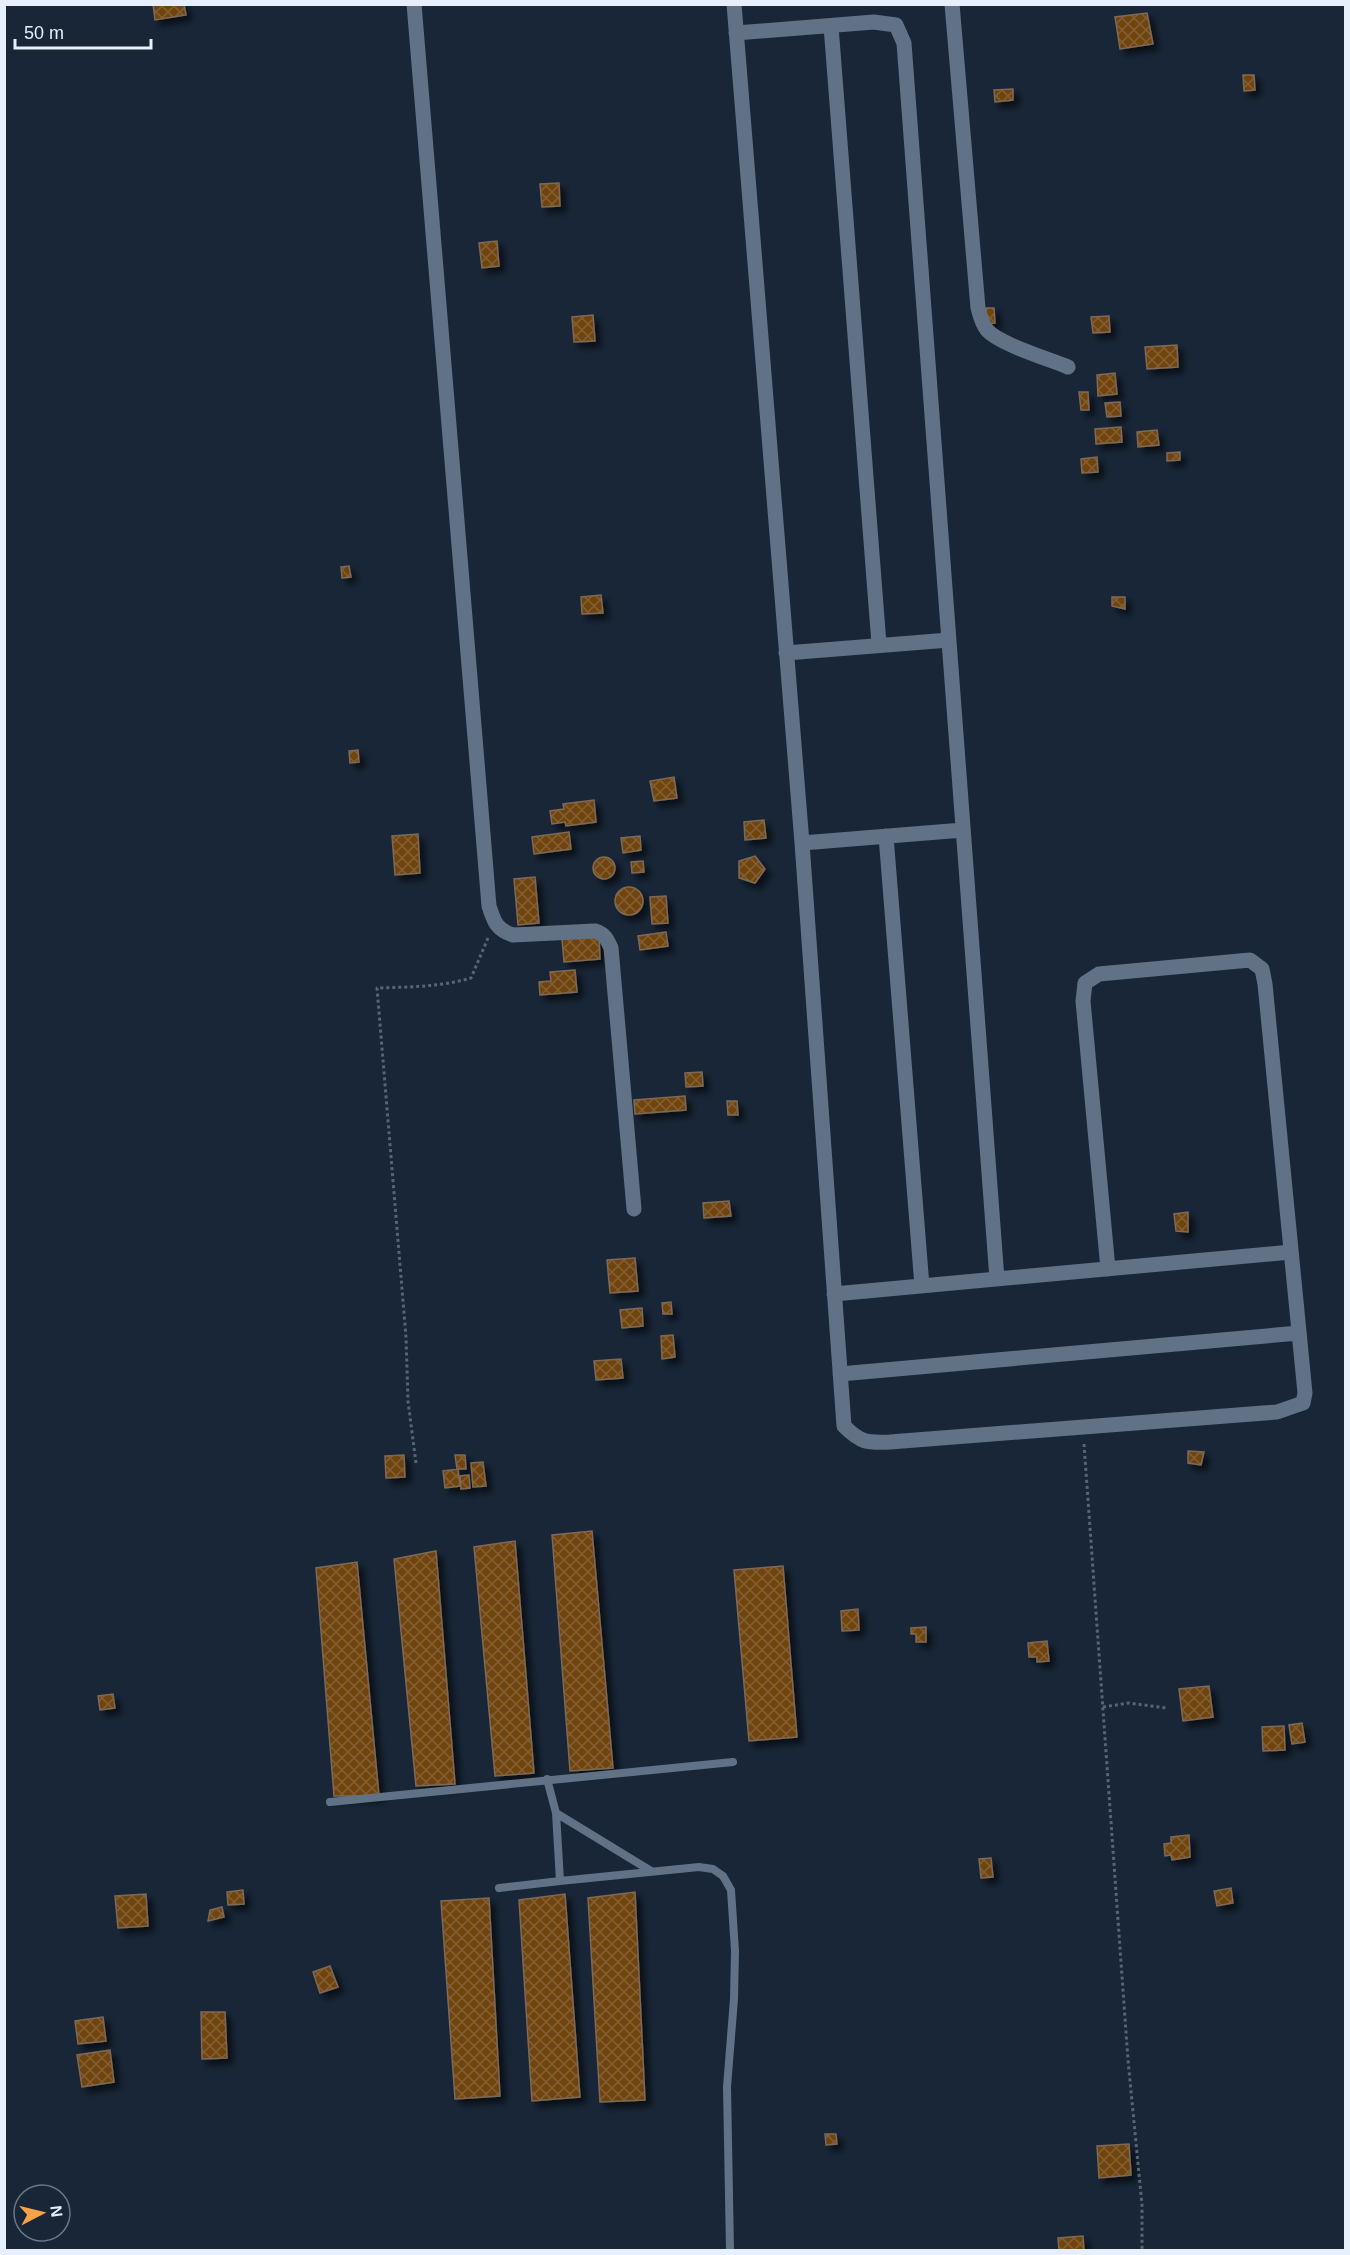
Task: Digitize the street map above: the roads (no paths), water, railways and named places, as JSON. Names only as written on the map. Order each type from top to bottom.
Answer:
[{"type":"street","points":[[414,4],[489,906],[495,924],[502,932],[513,935],[595,931],[608,939],[634,1209]]},
{"type":"street","points":[[734,4],[802,843],[844,1426],[855,1437],[866,1443],[1277,1412],[1303,1403],[1305,1393],[1265,984],[1262,969],[1250,960],[1099,974],[1087,980],[1084,988],[1087,1047],[1108,1269]]},
{"type":"street","points":[[952,4],[978,308],[982,323],[988,332],[1002,340],[1068,367]]},
{"type":"street","points":[[736,33],[874,22],[896,25],[904,43],[997,1279]]},
{"type":"street","points":[[831,26],[879,644]]},
{"type":"street","points":[[786,653],[949,640]]},
{"type":"street","points":[[802,843],[963,830]]},
{"type":"street","points":[[886,836],[922,1286]]},
{"type":"street","points":[[834,1294],[1291,1252]]},
{"type":"street","points":[[840,1374],[1299,1333]]},
{"type":"lane","points":[[330,1802],[733,1762]]},
{"type":"lane","points":[[547,1779],[556,1813],[560,1881]]},
{"type":"lane","points":[[556,1813],[651,1870]]},
{"type":"lane","points":[[499,1888],[651,1870],[699,1867],[713,1869],[723,1876],[731,1890],[735,1951],[734,1999],[727,2087],[730,2250]]}]
